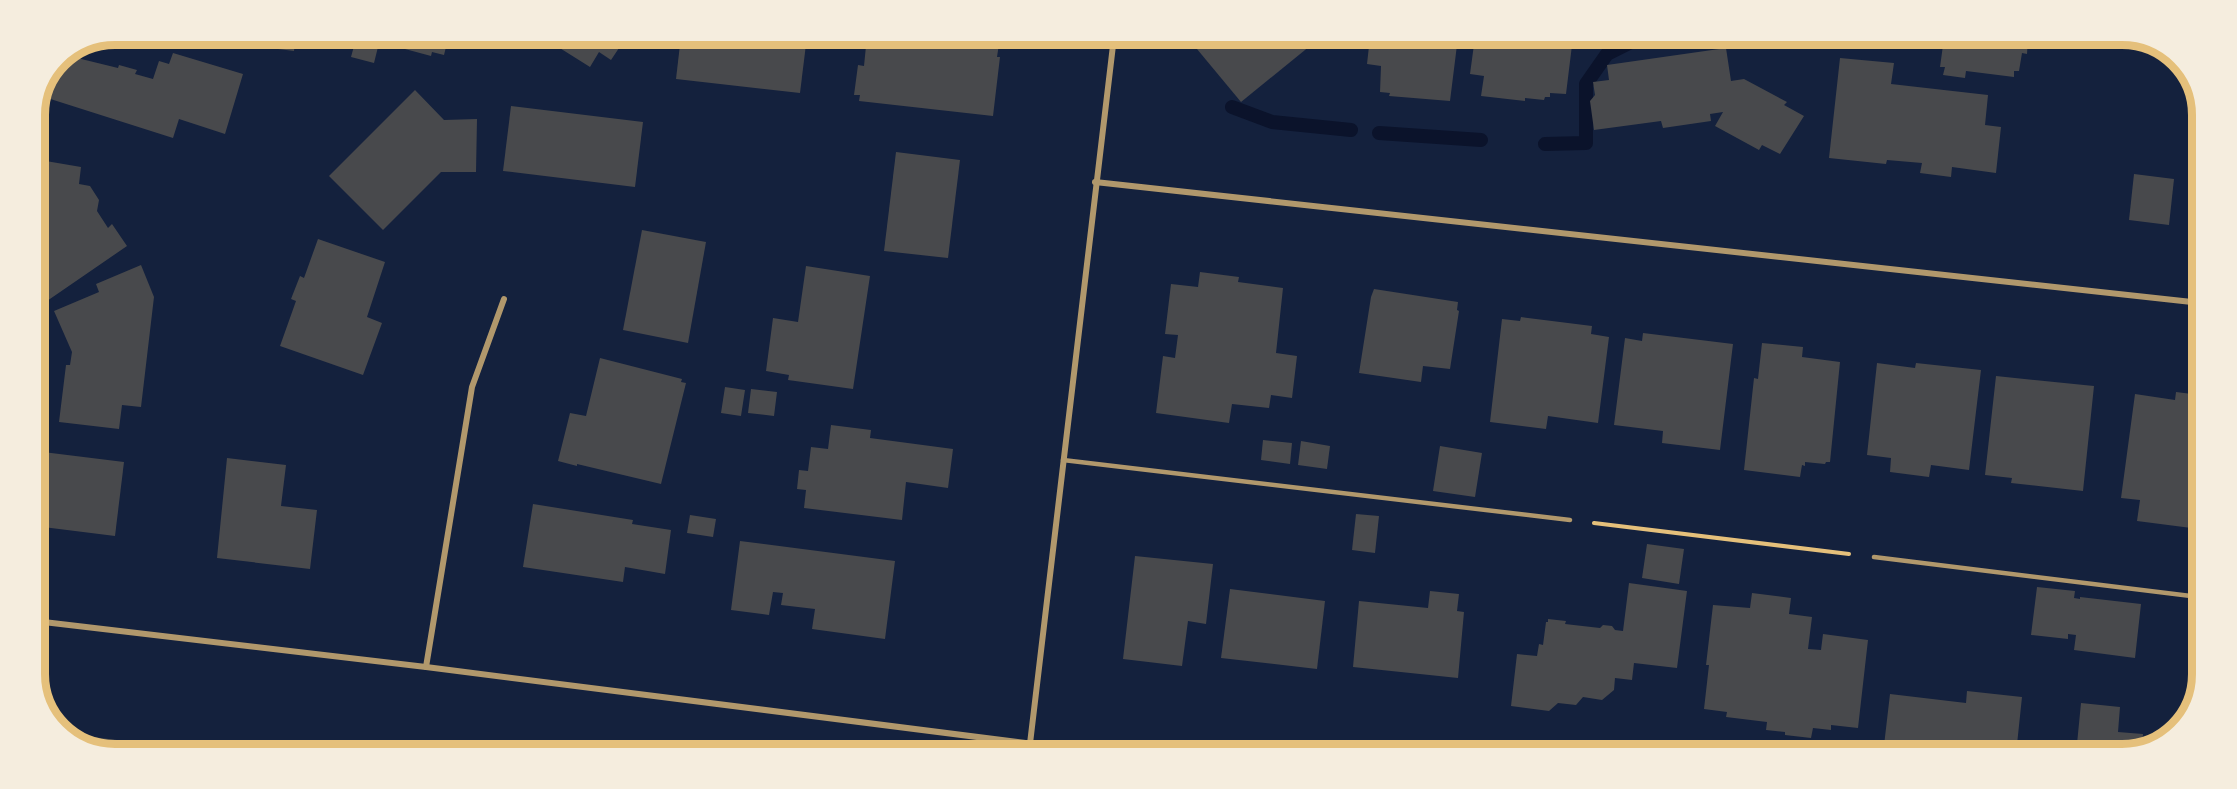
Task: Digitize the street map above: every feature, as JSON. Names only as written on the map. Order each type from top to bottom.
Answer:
[{"type":"street","points":[[45,622],[426,667],[1029,744],[1113,45]]},
{"type":"street","points":[[1095,182],[2192,302]]},
{"type":"street","points":[[426,667],[472,387],[504,299]]},
{"type":"lane","points":[[1063,460],[1570,520]]},
{"type":"lane","points":[[1874,557],[2192,596]]},
{"type":"path","points":[[1570,520],[1874,557]]},
{"type":"building","points":[[246,45],[295,45],[294,51]]},
{"type":"building","points":[[354,45],[378,45],[374,63],[351,57]]},
{"type":"building","points":[[402,45],[446,45],[444,55],[432,52],[431,56],[405,49],[406,46]]},
{"type":"building","points":[[555,45],[621,45],[611,60],[599,52],[590,67]]},
{"type":"building","points":[[680,45],[806,45],[800,93],[676,79]]},
{"type":"building","points":[[866,45],[917,45],[936,48],[937,45],[999,45],[997,57],[1000,57],[993,116],[859,101],[860,95],[854,95],[858,65],[864,66]]},
{"type":"building","points":[[1194,45],[1311,45],[1241,102]]},
{"type":"building","points":[[1369,45],[1457,45],[1450,101],[1389,96],[1390,93],[1380,92],[1381,66],[1367,64]]},
{"type":"building","points":[[1474,45],[1572,45],[1566,94],[1550,93],[1550,97],[1545,97],[1544,100],[1525,98],[1525,101],[1481,96],[1484,76],[1470,74]]},
{"type":"building","points":[[1943,45],[2028,45],[2027,54],[2022,53],[2019,71],[2014,71],[2014,77],[1966,71],[1965,78],[1943,75],[1945,67],[1940,67]]},
{"type":"building","points":[[1726,48],[1731,81],[1744,79],[1787,102],[1784,105],[1804,116],[1780,154],[1762,145],[1759,150],[1715,126],[1723,112],[1710,114],[1711,121],[1663,128],[1661,121],[1594,130],[1590,101],[1595,95],[1593,82],[1609,80],[1607,65]]},
{"type":"building","points":[[173,53],[243,74],[225,134],[179,119],[173,138],[47,98],[57,76],[65,65],[75,58],[118,68],[119,65],[137,70],[135,74],[153,79],[159,61],[169,64]]},
{"type":"building","points":[[1840,58],[1894,63],[1891,84],[1988,95],[1985,125],[2001,127],[1996,173],[1952,167],[1951,177],[1920,173],[1922,163],[1887,160],[1886,164],[1829,158]]},
{"type":"building","points":[[415,90],[444,120],[477,119],[476,172],[441,172],[383,230],[329,176]]},
{"type":"building","points":[[511,106],[643,122],[635,187],[503,171]]},
{"type":"building","points":[[896,152],[960,160],[948,258],[884,251]]},
{"type":"building","points":[[45,161],[81,167],[79,184],[90,186],[99,200],[97,211],[108,228],[112,224],[127,246],[47,301],[45,298]]},
{"type":"building","points":[[2134,174],[2174,179],[2169,225],[2129,220]]},
{"type":"building","points":[[642,230],[706,242],[688,343],[623,330]]},
{"type":"building","points":[[318,239],[385,262],[367,317],[382,323],[363,375],[280,346],[296,301],[291,299],[300,276],[304,278]]},
{"type":"building","points":[[141,265],[154,297],[141,407],[122,405],[119,429],[59,422],[66,365],[70,365],[72,352],[54,311],[99,292],[96,284]]},
{"type":"building","points":[[806,266],[870,276],[853,389],[788,380],[789,375],[766,371],[773,318],[798,322]]},
{"type":"building","points":[[1200,272],[1239,277],[1238,282],[1283,288],[1276,353],[1297,356],[1292,398],[1271,395],[1269,408],[1232,404],[1229,423],[1156,413],[1163,356],[1175,358],[1178,335],[1165,334],[1171,284],[1198,287]]},
{"type":"building","points":[[1374,289],[1458,302],[1457,310],[1459,311],[1450,369],[1423,366],[1421,382],[1359,373]]},
{"type":"building","points":[[1521,317],[1592,326],[1591,334],[1609,337],[1598,423],[1548,416],[1546,429],[1490,422],[1502,319],[1520,321]]},
{"type":"building","points":[[1643,333],[1733,344],[1720,450],[1662,443],[1663,431],[1614,425],[1625,338],[1642,341]]},
{"type":"building","points":[[1762,343],[1803,347],[1802,357],[1840,362],[1830,462],[1825,464],[1805,462],[1805,466],[1802,465],[1800,477],[1744,470],[1754,378],[1758,379]]},
{"type":"building","points":[[600,358],[682,379],[681,382],[686,383],[661,484],[558,461],[570,413],[586,416]]},
{"type":"building","points":[[1877,363],[1915,368],[1916,363],[1981,370],[1969,470],[1931,465],[1929,477],[1890,472],[1891,458],[1867,455]]},
{"type":"building","points":[[1996,376],[2094,386],[2083,491],[2011,483],[2012,478],[1985,475]]},
{"type":"building","points":[[725,387],[745,390],[741,416],[721,413]]},
{"type":"building","points":[[751,389],[777,392],[774,416],[748,413]]},
{"type":"building","points":[[2176,392],[2192,394],[2192,528],[2137,521],[2140,500],[2121,498],[2135,394],[2175,400]]},
{"type":"building","points":[[831,425],[871,430],[870,438],[953,449],[948,488],[906,482],[902,520],[804,508],[806,490],[797,489],[799,470],[808,471],[811,447],[828,449]]},
{"type":"building","points":[[1263,440],[1292,443],[1290,464],[1261,460]]},
{"type":"building","points":[[1301,441],[1330,446],[1327,469],[1298,465]]},
{"type":"building","points":[[1440,446],[1482,453],[1475,497],[1433,491]]},
{"type":"building","points":[[45,452],[124,462],[115,536],[45,527]]},
{"type":"building","points":[[227,458],[286,465],[281,506],[317,510],[310,569],[217,558]]},
{"type":"building","points":[[533,504],[633,520],[632,524],[671,530],[665,574],[625,567],[623,582],[523,567]]},
{"type":"building","points":[[1356,514],[1379,516],[1375,553],[1352,550]]},
{"type":"building","points":[[690,515],[716,519],[713,537],[687,533]]},
{"type":"building","points":[[740,541],[895,561],[885,639],[812,629],[815,609],[781,605],[783,593],[773,592],[769,615],[731,610]]},
{"type":"building","points":[[1647,544],[1684,549],[1679,584],[1642,578]]},
{"type":"building","points":[[1135,556],[1213,564],[1206,624],[1188,621],[1182,666],[1123,659]]},
{"type":"building","points":[[1629,583],[1687,591],[1677,668],[1634,663],[1632,680],[1615,678],[1614,690],[1602,700],[1583,697],[1576,705],[1558,703],[1549,711],[1511,706],[1517,654],[1537,656],[1539,644],[1543,645],[1548,619],[1566,621],[1565,624],[1600,628],[1603,625],[1612,626],[1615,630],[1623,631]]},
{"type":"building","points":[[2037,587],[2075,591],[2074,598],[2080,599],[2080,597],[2141,604],[2135,658],[2074,650],[2076,635],[2068,634],[2068,639],[2031,635]]},
{"type":"building","points":[[1230,589],[1325,601],[1317,669],[1221,658]]},
{"type":"building","points":[[1430,591],[1459,594],[1457,611],[1464,612],[1458,678],[1353,667],[1359,601],[1428,608]]},
{"type":"building","points":[[1752,593],[1791,598],[1789,614],[1812,617],[1808,649],[1821,650],[1823,634],[1868,640],[1858,728],[1831,725],[1831,730],[1813,728],[1811,738],[1785,735],[1785,732],[1766,730],[1767,722],[1726,717],[1727,712],[1704,709],[1709,665],[1706,665],[1713,605],[1750,608]]},
{"type":"building","points":[[1967,691],[2022,697],[2017,744],[1884,744],[1890,694],[1966,703]]},
{"type":"building","points":[[2081,703],[2120,707],[2118,732],[2143,734],[2143,741],[2136,743],[2077,744]]},
{"type":"building","points":[[82,736],[117,740],[117,744],[101,743]]},
{"type":"waterway","points":[[1545,144],[1586,143],[1586,84],[1607,54],[1625,45]]},
{"type":"waterway","points":[[1232,107],[1272,122],[1351,130]]},
{"type":"waterway","points":[[1379,133],[1481,140]]}]
